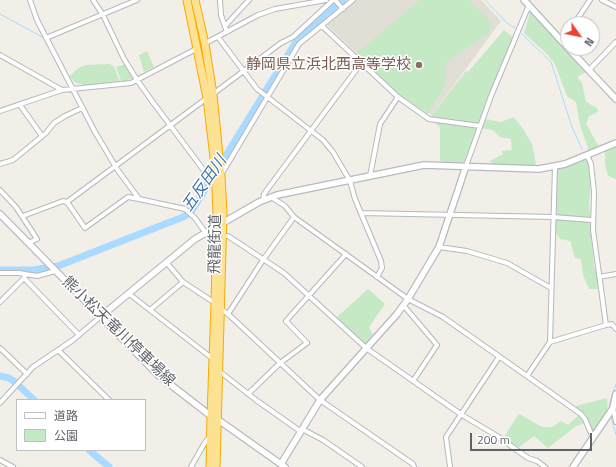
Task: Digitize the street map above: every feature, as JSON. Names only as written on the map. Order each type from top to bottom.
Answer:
[{"type":"highway","name":"飛龍街道","points":[[187,0],[210,96],[220,158],[221,174],[218,306],[219,371],[214,418],[210,436],[210,467]]},
{"type":"highway","name":"飛龍街道","points":[[194,0],[205,44],[220,225],[223,236],[214,360],[216,467]]},
{"type":"street","points":[[30,0],[37,20],[95,132],[115,166],[139,199]]},
{"type":"street","points":[[93,0],[103,15],[124,59],[137,80],[208,176],[215,166]]},
{"type":"street","points":[[46,38],[137,0]]},
{"type":"street","points":[[220,0],[221,15],[227,32]]},
{"type":"street","points":[[225,26],[249,0]]},
{"type":"street","points":[[0,111],[62,90],[122,84],[137,80],[258,15],[275,9],[326,0]]},
{"type":"street","points":[[23,216],[63,201],[67,202],[243,70],[281,43],[293,37],[335,0],[341,8]]},
{"type":"street","points":[[221,174],[299,44],[322,26],[341,8],[353,0]]},
{"type":"street","points":[[524,0],[560,40]]},
{"type":"street","points":[[579,16],[590,0]]},
{"type":"street","points":[[602,0],[616,7]]},
{"type":"street","points":[[281,466],[320,400],[404,306],[438,248],[491,96],[529,5]]},
{"type":"street","points":[[322,26],[398,96],[429,119],[480,126]]},
{"type":"street","points":[[218,37],[257,89],[310,132],[323,140],[333,152],[350,180],[361,213],[381,261],[382,268],[378,277]]},
{"type":"street","points":[[589,70],[616,42]]},
{"type":"street","points":[[0,55],[62,90]]},
{"type":"street","points":[[576,56],[616,99]]},
{"type":"street","points":[[263,201],[264,194],[362,62]]},
{"type":"street","points":[[370,176],[380,124],[398,96]]},
{"type":"street","points":[[20,105],[42,136]]},
{"type":"street","points":[[0,164],[13,160],[42,136],[54,123],[82,108]]},
{"type":"street","points":[[0,403],[40,362],[79,335],[185,246],[205,232],[271,197],[424,165],[539,169],[565,164],[616,143]]},
{"type":"street","points":[[588,154],[591,164],[594,192],[592,220],[606,325]]},
{"type":"street","points":[[527,376],[550,342],[555,166]]},
{"type":"street","points":[[0,190],[23,216],[36,239],[28,243]]},
{"type":"street","points":[[67,202],[85,228],[128,197],[177,207],[187,211],[193,216],[205,232]]},
{"type":"street","points":[[271,197],[285,206],[294,217],[408,299],[442,316],[580,414],[585,419],[593,438]]},
{"type":"street","points":[[361,213],[553,217],[592,220]]},
{"type":"street","name":"熊小松天竜川停車場線","points":[[0,214],[158,375],[214,418],[281,466]]},
{"type":"street","points":[[228,314],[263,260],[294,217]]},
{"type":"street","points":[[223,236],[228,236],[284,273],[366,348],[462,415],[497,436],[528,458],[537,461],[545,467]]},
{"type":"street","points":[[438,248],[467,251],[507,263],[551,288]]},
{"type":"street","points":[[249,393],[280,363],[306,343],[286,320],[346,254]]},
{"type":"street","points":[[166,262],[183,282],[228,314],[320,400],[413,464],[414,467]]},
{"type":"street","points":[[0,302],[24,276],[37,276],[54,270]]},
{"type":"street","points":[[0,274],[19,273],[24,276],[79,335]]},
{"type":"street","points":[[599,278],[616,274]]},
{"type":"street","points":[[150,310],[183,282]]},
{"type":"street","points":[[128,293],[214,360]]},
{"type":"street","points":[[404,306],[437,345],[413,381]]},
{"type":"street","points":[[550,342],[606,325],[612,324],[616,329]]},
{"type":"street","points":[[0,348],[27,374]]},
{"type":"street","points":[[58,350],[107,399]]},
{"type":"street","points":[[450,467],[446,437],[499,357]]},
{"type":"street","points":[[219,371],[301,430],[323,440],[362,467]]},
{"type":"street","points":[[573,467],[613,408],[616,394]]},
{"type":"street","points":[[613,408],[616,422]]},
{"type":"street","points":[[190,467],[210,436]]},
{"type":"street","points":[[0,460],[14,467]]},
{"type":"shaded area","name":"静岡県立浜北西高等学校","points":[[357,0],[481,0],[501,21],[432,115],[385,80],[327,25]]},
{"type":"green space","name":"静岡県立浜北西高等学校","points":[[420,0],[469,0],[492,22],[488,34],[446,62],[446,84],[428,114],[381,82],[357,53]]},
{"type":"green space","points":[[531,9],[560,42],[560,56],[572,56],[586,72],[577,77],[582,83],[586,102],[597,108],[598,112],[589,116],[586,124],[598,145],[592,157],[589,203],[594,266],[600,282],[599,289],[589,289],[583,275],[581,259],[575,258],[570,241],[560,239],[553,228],[554,169],[584,158],[588,148],[580,125],[576,102],[567,96],[555,64],[547,54],[524,33]]},
{"type":"green space","points":[[504,30],[513,37],[464,162],[454,164],[440,161],[440,127],[429,119],[466,71],[468,72]]},
{"type":"green space","points":[[147,51],[154,67],[144,72],[139,55]]},
{"type":"green space","points":[[110,64],[114,67],[120,82],[84,85],[74,82],[70,76],[78,68],[86,65]]},
{"type":"green space","points":[[126,64],[133,78],[122,83],[116,67]]},
{"type":"green space","points":[[514,117],[532,144],[536,164],[533,169],[494,165],[490,161],[503,154],[502,151],[512,150],[511,139],[500,137],[493,130],[481,128],[484,119],[501,122]]},
{"type":"green space","points":[[609,145],[616,147],[616,179],[608,176],[605,164],[605,150]]},
{"type":"green space","points":[[368,289],[385,304],[369,327],[373,335],[365,344],[336,318]]},
{"type":"green space","points":[[607,398],[608,413],[592,432],[589,422],[576,426],[548,448],[534,436],[519,447],[502,440],[519,414],[542,427],[552,427],[561,421],[568,425],[580,414],[576,406]]},
{"type":"waterway","name":"五反田川","points":[[0,270],[33,270],[58,266],[188,214],[193,209],[294,45],[304,33],[343,0]]},
{"type":"waterway","points":[[485,0],[508,24],[515,28]]},
{"type":"waterway","points":[[0,14],[44,38]]},
{"type":"waterway","points":[[522,34],[551,62],[572,127],[582,149]]},
{"type":"waterway","points":[[0,376],[9,378],[15,382],[33,399]]},
{"type":"waterway","points":[[609,405],[616,384]]},
{"type":"waterway","points":[[611,417],[616,435]]},
{"type":"waterway","points":[[90,451],[109,467]]},
{"type":"place","name":"静岡県立浜北西高等学校","points":[[419,65]]}]
